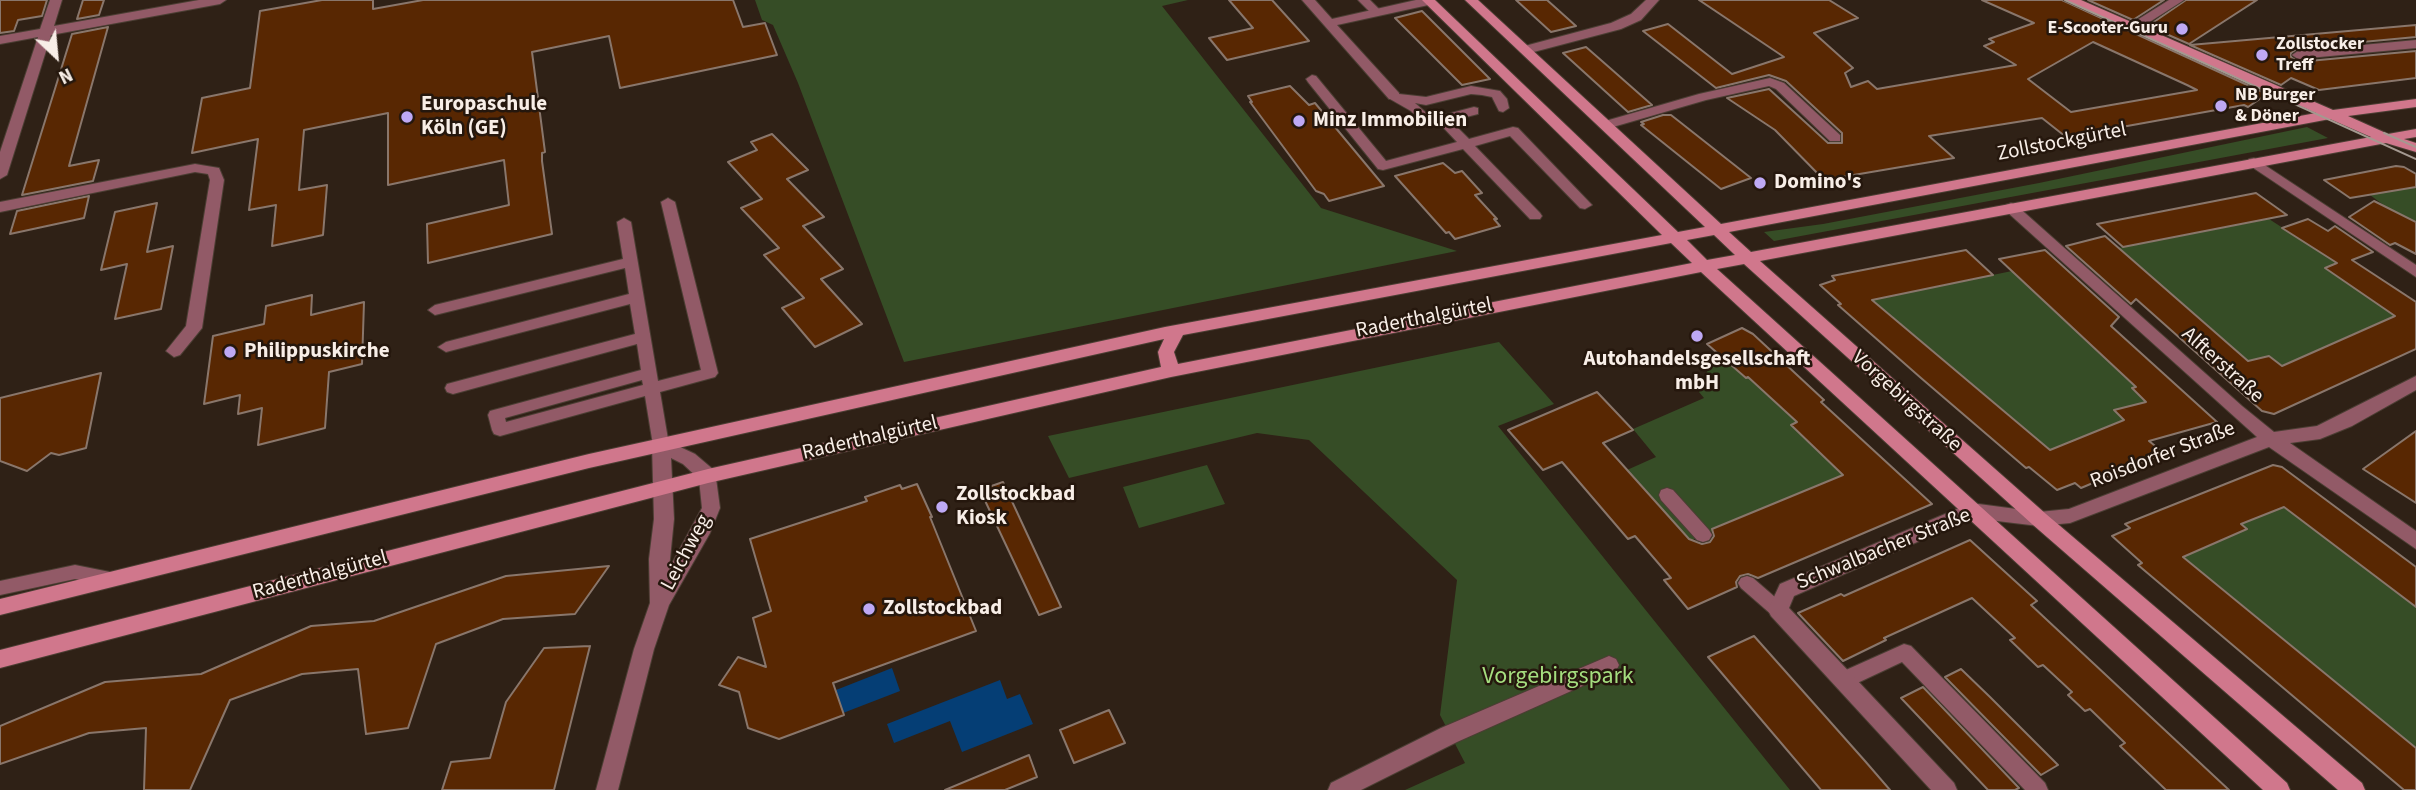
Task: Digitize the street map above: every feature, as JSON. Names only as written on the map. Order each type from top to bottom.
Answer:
[{"type":"main road","name":"Vorgebirgstraße","points":[[1471,0],[1821,326],[2039,519],[2354,790]]},
{"type":"main road","points":[[2070,0],[2383,137],[2416,148]]},
{"type":"main road","name":"Vorgebirgstraße","points":[[1429,1],[1676,236],[1704,266],[2279,790]]},
{"type":"main road","name":"Zollstockgürtel","points":[[1717,229],[2330,114],[2416,103]]},
{"type":"main road","points":[[1748,258],[2416,132]]},
{"type":"main road","points":[[2383,137],[2416,159]]},
{"type":"main road","name":"Raderthalgürtel","points":[[0,607],[661,445],[1177,331],[1717,229]]},
{"type":"main road","name":"Raderthalgürtel","points":[[0,659],[708,476],[1171,371],[1748,258]]},
{"type":"main road","points":[[1171,371],[1166,352],[1177,331]]},
{"type":"street","points":[[0,175],[56,0]]},
{"type":"street","points":[[0,40],[220,0]]},
{"type":"street","points":[[1308,0],[1394,96]]},
{"type":"street","points":[[1526,50],[1616,26],[1636,17],[1653,0]]},
{"type":"street","points":[[2132,27],[2178,0]]},
{"type":"street","points":[[1329,23],[1429,1]]},
{"type":"street","points":[[2254,162],[2416,272]]},
{"type":"street","points":[[0,207],[195,168],[214,171],[217,180],[194,328],[174,351]]},
{"type":"street","name":"Alfterstraße","points":[[2011,208],[2271,439],[2416,541]]},
{"type":"street","name":"Roisdorfer Straße","points":[[2039,519],[2070,516],[2271,439],[2320,432],[2346,421],[2416,382]]},
{"type":"street","points":[[661,445],[689,459],[708,476]]},
{"type":"street","name":"Leichweg","points":[[660,603],[659,559],[664,519],[661,445]]},
{"type":"street","name":"Leichweg","points":[[607,790],[644,649],[660,603],[703,528],[711,508],[708,476]]},
{"type":"street","name":"Schwalbacher Straße","points":[[1946,790],[1779,610],[1787,590],[1971,510],[2039,519]]},
{"type":"street","points":[[1339,790],[1449,734],[1609,665]]},
{"type":"lane","points":[[1364,0],[1377,13]]},
{"type":"lane","points":[[2298,55],[2416,44]]},
{"type":"lane","points":[[1312,79],[1383,166],[1513,131],[1586,205]]},
{"type":"lane","points":[[1606,125],[1711,94],[1770,82],[1780,86],[1835,138]]},
{"type":"lane","points":[[1394,96],[1426,101],[1471,90],[1482,91],[1496,94],[1501,99],[1503,108]]},
{"type":"lane","points":[[1394,96],[1415,108],[1429,123],[1474,111]]},
{"type":"lane","points":[[1443,119],[1535,216]]},
{"type":"lane","points":[[650,380],[499,430],[496,415],[650,380],[710,373],[668,202]]},
{"type":"lane","points":[[624,222],[661,445]]},
{"type":"lane","points":[[435,310],[631,262]]},
{"type":"lane","points":[[446,347],[637,297]]},
{"type":"lane","points":[[453,388],[643,337]]},
{"type":"lane","points":[[1667,495],[1703,535]]},
{"type":"lane","points":[[0,588],[75,572],[110,579]]},
{"type":"lane","points":[[1747,583],[1779,610]]},
{"type":"lane","points":[[1844,680],[1904,652],[2038,790]]},
{"type":"green space","points":[[755,0],[1188,0],[1162,6],[1321,208],[1457,251],[904,362],[798,83],[773,25],[762,20]]},
{"type":"green space","points":[[2307,127],[2328,138],[1774,241],[1764,232],[1823,224],[2039,183]]},
{"type":"green space","points":[[2416,187],[2416,222],[2389,209],[2370,195]]},
{"type":"green space","points":[[2269,219],[2337,263],[2396,315],[2282,366],[2269,356],[2248,361],[2118,248]]},
{"type":"green space","points":[[2012,271],[2136,387],[2132,389],[2146,402],[2115,410],[2128,425],[2052,455],[2049,449],[1888,313],[1865,298],[1887,294],[1890,296]]},
{"type":"green space","name":"Vorgebirgspark","points":[[1499,342],[1554,404],[1498,426],[1790,790],[1405,790],[1465,763],[1440,715],[1457,580],[1309,440],[1257,433],[1069,478],[1048,436]]},
{"type":"green space","points":[[1715,351],[1797,422],[1791,425],[1852,484],[1820,498],[1811,488],[1690,541],[1627,470],[1656,457],[1633,429],[1704,398],[1699,392]]},
{"type":"green space","points":[[1207,465],[1225,504],[1139,528],[1123,487]]},
{"type":"green space","points":[[2283,506],[2416,607],[2416,748],[2293,648],[2288,649],[2264,623],[2217,584],[2213,586],[2168,554]]},
{"type":"water","points":[[892,668],[900,691],[843,713],[836,690]]},
{"type":"water","points":[[1000,680],[1007,699],[1020,694],[1033,724],[962,752],[950,721],[894,743],[887,724]]},
{"type":"building","points":[[0,0],[47,0],[42,16],[18,20],[14,31],[0,33]]},
{"type":"building","points":[[83,0],[104,0],[99,15],[77,19]]},
{"type":"building","points":[[322,0],[373,0],[373,9],[423,0],[733,0],[743,27],[765,23],[777,55],[620,88],[609,36],[532,52],[552,234],[428,263],[427,224],[509,205],[504,160],[388,185],[388,113],[304,130],[299,190],[327,185],[323,235],[272,246],[276,205],[249,210],[258,139],[192,153],[202,98],[250,88],[260,11]]},
{"type":"building","points":[[1229,0],[1272,0],[1309,41],[1227,60],[1209,38],[1253,28]]},
{"type":"building","points":[[1516,0],[1547,0],[1576,26],[1551,32]]},
{"type":"building","points":[[1699,0],[1829,0],[1858,18],[1814,33],[1853,68],[1845,73],[1851,87],[1868,81],[1877,89],[2016,65],[1984,46],[1994,42],[1989,39],[2034,23],[1982,0],[2062,0],[2267,94],[2248,107],[2244,105],[2066,137],[2042,118],[1929,136],[1954,158],[1824,180],[1775,130],[1727,98],[1769,89],[1828,143],[1842,143],[1842,133],[1786,81],[1769,75],[1716,88],[1643,31],[1668,24],[1732,74],[1784,57]],"holes":[[[2093,42],[2197,90],[2071,112],[2028,79]]]},
{"type":"building","points":[[2088,0],[2164,0],[2133,20]]},
{"type":"building","points":[[2186,0],[2257,0],[2189,44],[2148,26]]},
{"type":"building","points":[[1422,11],[1490,79],[1462,85],[1395,18]]},
{"type":"building","points":[[2416,25],[2416,37],[2298,48],[2291,53],[2291,57],[2298,62],[2416,51],[2416,78],[2319,90],[2291,78],[2281,85],[2190,45]]},
{"type":"building","points":[[108,27],[69,166],[99,160],[93,181],[22,195],[72,34]]},
{"type":"building","points":[[1586,47],[1652,105],[1628,112],[1563,53]]},
{"type":"building","points":[[1290,86],[1309,105],[1315,103],[1384,186],[1329,201],[1324,194],[1316,191],[1248,96]]},
{"type":"building","points":[[1671,115],[1751,178],[1721,189],[1641,125],[1644,124],[1641,122]]},
{"type":"building","points":[[772,134],[808,170],[787,179],[824,217],[803,226],[843,269],[821,279],[862,324],[815,347],[782,308],[804,298],[764,255],[779,248],[741,208],[762,199],[728,162],[757,150],[751,142]]},
{"type":"building","points":[[1443,163],[1455,173],[1462,171],[1482,193],[1475,195],[1500,226],[1455,239],[1449,232],[1446,233],[1395,176]]},
{"type":"building","points":[[2396,166],[2416,174],[2416,187],[2350,198],[2324,180]]},
{"type":"building","points":[[2256,193],[2287,215],[2123,247],[2097,224]]},
{"type":"building","points":[[89,196],[84,218],[10,234],[17,211]]},
{"type":"building","points":[[2374,201],[2416,222],[2416,254],[2395,243],[2390,245],[2349,217]]},
{"type":"building","points":[[157,203],[147,252],[173,246],[161,309],[115,319],[127,264],[101,270],[115,212]]},
{"type":"building","points":[[2308,219],[2328,231],[2335,226],[2373,252],[2352,260],[2416,302],[2416,349],[2274,414],[2262,411],[2136,299],[2131,304],[2066,246],[2105,236],[2248,361],[2269,356],[2282,366],[2395,316],[2325,268],[2337,263],[2282,228]]},
{"type":"building","points":[[1966,250],[1993,275],[1872,300],[2050,450],[2124,420],[2114,410],[2146,402],[2132,388],[2136,387],[1999,259],[2045,250],[2119,317],[2111,326],[2217,422],[2149,441],[2164,453],[2081,488],[2075,483],[2057,490],[2029,467],[2026,468],[1921,378],[1838,305],[1841,304],[1820,285],[1835,280],[1832,276]]},
{"type":"building","points":[[312,295],[311,315],[364,302],[362,364],[329,372],[325,428],[258,445],[262,408],[238,414],[240,395],[204,404],[213,336],[264,324],[266,306]]},
{"type":"building","points":[[1742,328],[1753,334],[1824,400],[1821,402],[1932,504],[1758,578],[1748,574],[1740,576],[1736,582],[1737,587],[1688,609],[1664,580],[1671,578],[1635,536],[1628,539],[1562,462],[1543,470],[1508,430],[1597,392],[1633,430],[1603,443],[1689,539],[1702,544],[1710,542],[1714,536],[1712,529],[1843,475],[1791,425],[1797,422],[1707,344]]},
{"type":"building","points":[[101,373],[86,448],[59,455],[51,453],[27,471],[0,461],[0,398]]},
{"type":"building","points":[[2416,431],[2416,503],[2363,469]]},
{"type":"building","points":[[2273,465],[2282,467],[2416,567],[2416,607],[2284,507],[2241,524],[2247,529],[2183,557],[2416,748],[2416,790],[2404,790],[2138,565],[2142,563],[2112,536],[2130,528],[2125,524]]},
{"type":"building","points":[[1003,482],[1061,607],[1039,615],[980,490]]},
{"type":"building","name":"Zollstockbad","points":[[917,484],[976,631],[833,683],[844,715],[779,739],[748,728],[739,692],[719,685],[738,657],[766,667],[753,618],[771,611],[750,539],[867,501],[865,497],[900,485],[902,489]]},
{"type":"building","points":[[1970,540],[2037,601],[2031,605],[2229,790],[2166,790],[2120,746],[2125,743],[2090,709],[2085,711],[2068,695],[2072,692],[2043,665],[2038,667],[2010,640],[2015,638],[1972,598],[1884,638],[1886,640],[1843,661],[1798,613],[1841,594],[1844,596]]},
{"type":"building","points":[[609,566],[575,614],[503,619],[436,644],[408,728],[366,734],[358,669],[302,674],[230,700],[190,790],[144,790],[146,728],[89,733],[0,764],[0,726],[105,682],[201,674],[311,626],[374,621],[506,576]]},
{"type":"building","points":[[1754,636],[1890,790],[1821,790],[1708,657]]},
{"type":"building","points":[[590,646],[554,790],[442,790],[451,762],[490,758],[506,702],[544,648]]},
{"type":"building","points":[[1961,669],[2058,765],[2041,775],[1945,677]]},
{"type":"building","points":[[1923,687],[2019,788],[1988,790],[1901,698]]},
{"type":"building","points":[[1109,710],[1125,743],[1074,763],[1060,730]]},
{"type":"building","points":[[1029,755],[1037,777],[1005,790],[945,790]]},
{"type":"tram line","points":[[2065,0],[2416,159]]},
{"type":"tram line","points":[[2384,133],[2416,147]]},
{"type":"place","name":"E-Scooter-Guru","points":[[2182,29]]},
{"type":"place","name":"Zollstocker Treff","points":[[2262,55]]},
{"type":"place","name":"NB Burger & Döner","points":[[2221,106]]},
{"type":"place","name":"Europaschule Köln (GE)","points":[[407,117]]},
{"type":"place","name":"Minz Immobilien","points":[[1299,121]]},
{"type":"place","name":"Domino's","points":[[1760,183]]},
{"type":"place","name":"Autohandelsgesellschaft mbH","points":[[1697,336]]},
{"type":"place","name":"Philippuskirche","points":[[230,352]]},
{"type":"place","name":"Zollstockbad Kiosk","points":[[942,507]]},
{"type":"place","name":"Zollstockbad","points":[[869,609]]}]
